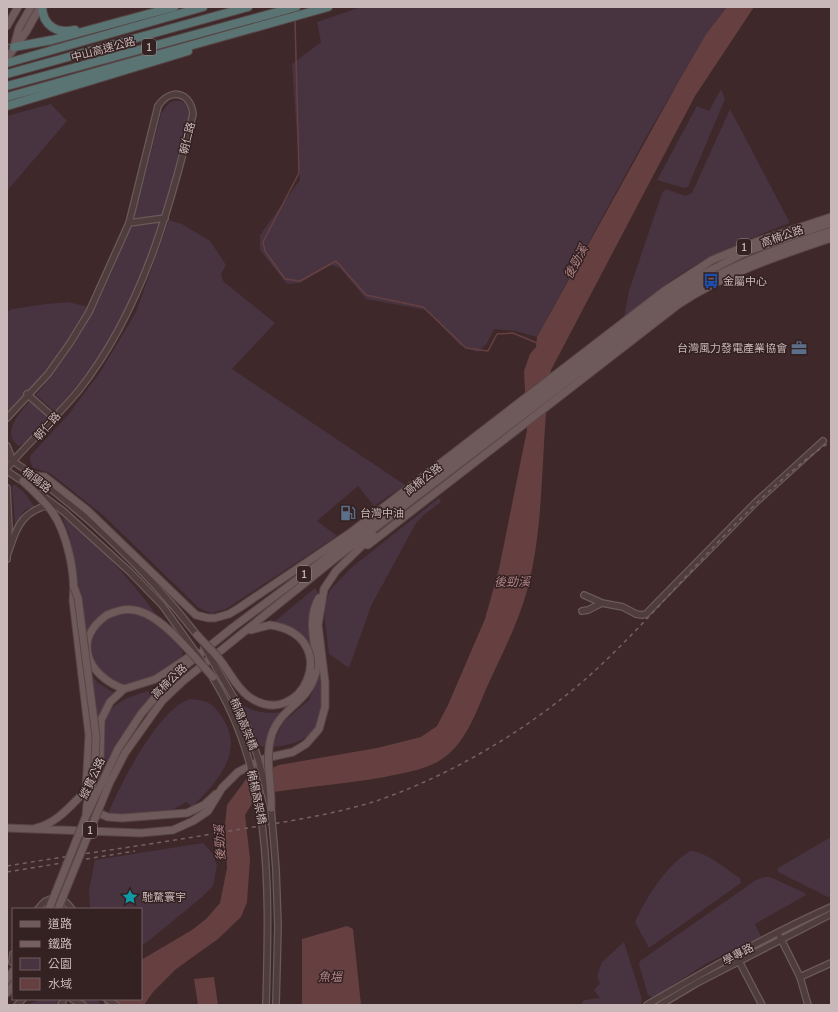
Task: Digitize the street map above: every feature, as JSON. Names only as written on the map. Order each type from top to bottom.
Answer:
[{"type":"highway","points":[[41,7],[42,14],[47,22],[55,29],[63,32],[124,21]]},
{"type":"highway","points":[[10,48],[52,40],[174,7]]},
{"type":"highway","points":[[7,63],[203,7]]},
{"type":"highway","name":"中山高速公路","points":[[7,74],[248,7]]},
{"type":"highway","points":[[7,97],[328,7]]},
{"type":"highway","name":"中山高速公路","points":[[7,86],[294,8]]},
{"type":"highway","points":[[7,106],[172,56],[252,29]]},
{"type":"main road","points":[[7,26],[18,7]]},
{"type":"main road","points":[[7,58],[19,28],[31,7]]},
{"type":"main road","points":[[10,48],[26,32],[41,7]]},
{"type":"main road","name":"高楠公路","points":[[382,516],[514,413],[664,290],[712,260],[758,241],[831,217]]},
{"type":"main road","name":"高楠公路","points":[[58,908],[106,791],[125,753],[162,701],[183,681],[348,549],[382,516],[514,405],[553,380],[663,300],[697,278],[748,251],[831,223]]},
{"type":"main road","name":"高楠公路","points":[[118,749],[141,714],[159,691],[175,674],[210,645],[351,536],[382,516],[515,422],[674,300],[694,287],[749,259],[831,231]]},
{"type":"main road","name":"高楠公路","points":[[353,556],[679,304],[699,291],[730,275],[756,264],[831,238]]},
{"type":"main road","points":[[31,475],[45,476],[87,510],[147,566],[196,615],[208,618],[223,616],[239,608],[351,536],[366,524],[382,516]]},
{"type":"main road","points":[[23,481],[50,505],[57,519],[63,533],[74,587],[78,598],[96,736],[95,763],[86,816]]},
{"type":"main road","points":[[271,808],[272,794],[268,754],[272,733],[286,713],[309,690],[316,672],[312,618],[315,605],[336,571],[353,556],[369,538],[382,516]]},
{"type":"main road","points":[[348,549],[391,528]]},
{"type":"main road","points":[[74,587],[74,614],[89,735],[86,790],[98,813],[108,817],[122,818],[190,813],[204,806],[238,772],[254,762],[287,754],[303,747],[319,729],[324,714],[326,701],[318,625],[324,589]]},
{"type":"main road","points":[[124,689],[103,679],[92,665],[89,658],[88,643],[98,622],[107,615],[127,609],[136,610],[152,617],[178,640],[213,678]]},
{"type":"main road","points":[[197,635],[219,658],[239,687],[248,696],[268,704],[280,703],[297,695],[305,687],[310,676],[311,663],[307,650],[299,637],[286,628],[270,625],[245,632]]},
{"type":"main road","points":[[30,829],[47,825],[59,817],[92,783],[100,762],[100,727],[103,713],[110,702],[124,689],[156,679],[182,660],[210,645]]},
{"type":"main road","name":"縱貫公路","points":[[86,816],[118,749]]},
{"type":"main road","points":[[7,828],[114,833],[165,832],[180,828],[203,816],[214,802],[222,788]]},
{"type":"main road","name":"1","points":[[49,908],[86,816]]},
{"type":"street","name":"朝仁路","points":[[7,469],[80,389],[121,324],[154,251],[165,218],[193,114],[192,104],[187,98],[180,95],[172,95],[164,98],[158,106],[129,223],[89,312],[70,343],[48,374],[8,419]]},
{"type":"street","points":[[129,223],[165,218]]},
{"type":"street","points":[[28,395],[54,418]]},
{"type":"street","points":[[584,595],[602,603],[623,607],[642,616],[651,610],[756,502],[823,441]]},
{"type":"street","points":[[7,446],[13,461]]},
{"type":"street","name":"楠陽路","points":[[7,457],[68,503]]},
{"type":"street","name":"楠陽路","points":[[7,469],[23,481]]},
{"type":"street","points":[[7,488],[9,528],[7,559]]},
{"type":"street","name":"楠陽高架橋","points":[[68,503],[147,577],[169,600],[197,635],[215,663],[237,704],[258,758],[266,796],[271,808],[276,877],[276,1005]]},
{"type":"street","points":[[8,551],[22,519],[31,512],[50,505]]},
{"type":"street","name":"楠陽路","points":[[50,505],[63,511]]},
{"type":"street","name":"楠楊高架橋","points":[[63,511],[130,572],[162,605],[186,636],[213,678],[242,736],[260,802],[264,836],[268,925],[266,1005]]},
{"type":"street","points":[[582,611],[588,610],[602,603]]},
{"type":"street","points":[[39,908],[45,900],[54,898],[62,899],[71,908]]},
{"type":"street","name":"學專路","points":[[647,1005],[736,955],[831,907]]},
{"type":"street","name":"學專路","points":[[660,1005],[697,983],[831,914]]},
{"type":"street","points":[[778,933],[800,977],[808,1005]]},
{"type":"street","points":[[736,955],[762,1005]]},
{"type":"street","points":[[800,977],[831,963]]},
{"type":"street","points":[[74,1000],[83,1005]]},
{"type":"green space","points":[[361,7],[727,7],[706,34],[645,139],[537,337],[515,331],[494,329],[487,343],[478,352],[461,346],[426,310],[366,299],[340,268],[331,265],[300,283],[287,284],[260,250],[260,235],[300,180],[292,64],[321,42],[317,22]]},
{"type":"green space","points":[[721,89],[725,99],[688,187],[684,188],[657,180],[697,106],[709,111]]},
{"type":"green space","points":[[181,101],[186,104],[190,117],[162,215],[134,218],[161,114],[169,103]]},
{"type":"green space","points":[[51,104],[67,121],[7,191],[7,116]]},
{"type":"green space","points":[[730,109],[790,223],[736,244],[695,265],[664,286],[624,317],[629,291],[662,193],[666,189],[685,196],[692,193]]},
{"type":"green space","points":[[169,220],[182,224],[210,241],[226,265],[221,274],[223,281],[275,323],[232,369],[405,485],[374,506],[358,486],[317,521],[337,536],[226,609],[211,613],[199,608],[104,516],[50,473],[33,468],[30,461],[30,456],[68,415],[101,371],[136,312]]},
{"type":"green space","points":[[160,221],[139,279],[122,317],[90,369],[55,412],[36,395],[53,375],[80,334],[112,272],[131,225]]},
{"type":"green space","points":[[69,302],[88,307],[62,350],[42,376],[7,412],[7,312],[12,309]]},
{"type":"green space","points":[[30,401],[49,418],[29,441],[19,446],[11,435],[11,429],[21,411]]},
{"type":"green space","points":[[14,484],[24,492],[34,506],[25,510],[15,524],[12,488]]},
{"type":"green space","points":[[439,498],[441,502],[426,513],[416,523],[371,606],[349,668],[329,654],[325,621],[325,605],[330,590],[351,568]]},
{"type":"green space","points":[[62,517],[79,530],[112,561],[158,617],[183,652],[182,656],[154,677],[127,685],[120,685],[98,670],[90,653],[69,534]]},
{"type":"green space","points":[[315,588],[318,592],[314,602],[313,663],[296,632],[287,626],[274,622]]},
{"type":"green space","points":[[321,671],[322,701],[321,713],[317,724],[311,733],[302,740],[272,747],[283,722],[309,700]]},
{"type":"green space","points":[[90,672],[97,682],[114,693],[106,702],[98,727]]},
{"type":"green space","points":[[148,691],[151,694],[150,698],[121,739],[101,774],[103,763],[102,733],[107,715],[112,708],[119,703]]},
{"type":"green space","points":[[190,699],[212,705],[222,717],[229,730],[231,742],[229,755],[225,766],[218,777],[192,807],[186,802],[169,811],[159,813],[138,815],[108,814],[131,767],[154,731],[178,705]]},
{"type":"green space","points":[[239,703],[250,709],[261,712],[284,712],[270,731],[265,747],[257,745]]},
{"type":"green space","points":[[831,837],[831,896],[828,897],[778,872],[778,868]]},
{"type":"green space","points":[[203,843],[213,854],[217,866],[213,886],[201,898],[146,943],[142,945],[142,908],[90,908],[89,890],[95,860]]},
{"type":"green space","points":[[690,851],[709,857],[740,878],[741,883],[649,948],[635,922],[651,892],[673,865]]},
{"type":"green space","points":[[770,877],[805,893],[806,895],[755,924],[761,937],[707,963],[653,998],[648,995],[639,965],[640,961],[756,880]]},
{"type":"green space","points":[[624,942],[642,999],[641,1005],[581,1005],[584,1000],[600,998],[594,990],[600,983],[597,976],[602,962]]},
{"type":"green space","points":[[39,1000],[56,1000],[65,1005],[26,1005]]},
{"type":"green space","points":[[80,1000],[96,1000],[100,1003],[99,1005],[88,1005]]},
{"type":"water","name":"後勁溪","points":[[727,7],[754,7],[695,96],[551,370],[545,423],[541,503],[529,583],[521,610],[510,637],[474,718],[463,737],[450,753],[432,765],[421,769],[365,780],[262,794],[253,802],[245,815],[250,859],[247,902],[241,917],[218,939],[176,969],[153,992],[144,1005],[103,1005],[106,1000],[142,1000],[142,959],[192,930],[206,919],[220,903],[227,868],[225,824],[227,805],[247,778],[279,765],[377,748],[421,737],[437,726],[448,705],[485,619],[499,569],[527,430],[524,371],[530,354],[536,347],[537,337],[706,34]]},
{"type":"water","name":"魚塭","points":[[347,926],[353,929],[361,1005],[302,1005],[302,939]]},
{"type":"water","points":[[214,977],[218,1005],[198,1005],[194,979]]},
{"type":"waterway","points":[[295,19],[299,173],[263,242],[265,251],[285,279],[300,281],[336,261],[366,295],[423,307],[466,348],[488,351],[497,334],[513,333],[537,343]]},
{"type":"railway","points":[[7,866],[291,821],[357,807],[402,792],[459,765],[487,750],[541,715],[589,676],[649,617],[735,524],[797,467],[831,441]]},
{"type":"railway","points":[[7,872],[135,851]]},
{"type":"place","name":"金屬中心","points":[[711,281]]},
{"type":"place","name":"台灣風力發電產業協會","points":[[799,348]]},
{"type":"place","name":"台灣中油","points":[[348,513]]},
{"type":"place","name":"馳騖寰宇","points":[[130,897]]}]
